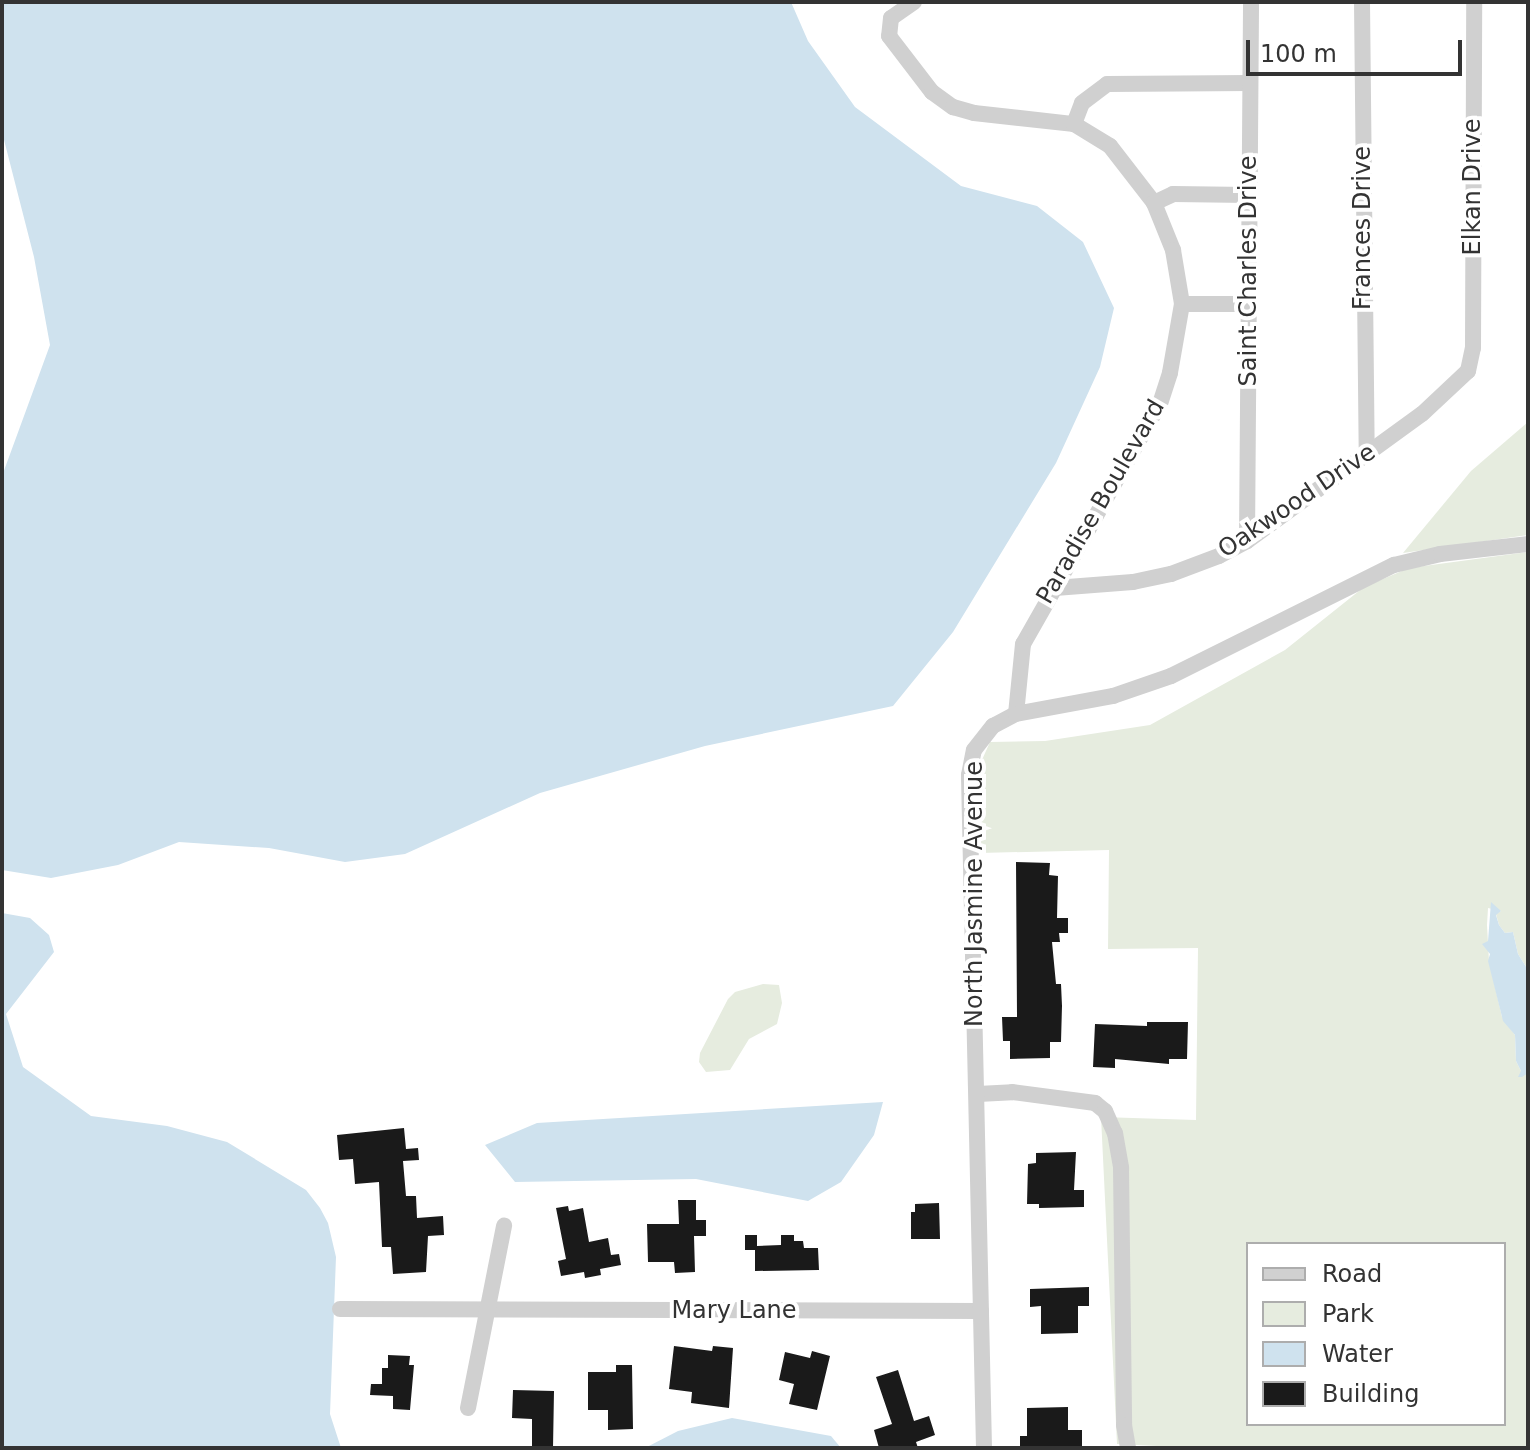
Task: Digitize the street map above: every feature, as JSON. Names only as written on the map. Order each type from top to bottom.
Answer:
[{"type":"street","name":"Paradise Boulevard","points":[[914,2],[896,11],[889,27],[895,48],[932,92],[953,107],[974,113],[1074,124],[1110,146],[1154,203],[1173,250],[1182,304],[1170,373],[1160,403],[1023,644],[1016,714]]},
{"type":"street","name":"Saint Charles Drive","points":[[1247,541],[1251,2]]},
{"type":"street","name":"Frances Drive","points":[[1362,2],[1367,453]]},
{"type":"street","name":"Elkan Drive","points":[[1468,371],[1473,348],[1474,2]]},
{"type":"street","points":[[1074,124],[1082,103],[1107,84],[1250,83]]},
{"type":"street","points":[[1154,203],[1173,194],[1249,195]]},
{"type":"street","points":[[1182,304],[1248,304]]},
{"type":"street","name":"Oakwood Drive","points":[[1055,588],[1100,588],[1171,574],[1201,564],[1247,541],[1422,414],[1468,371]]},
{"type":"street","name":"North Jasmine Avenue","points":[[984,1448],[969,775],[974,750],[993,726],[1016,714],[1113,696],[1171,676],[1359,580],[1407,560],[1528,544]]},
{"type":"street","points":[[978,1094],[1012,1092],[1095,1103],[1105,1111],[1115,1133],[1121,1168],[1124,1425],[1128,1448]]},
{"type":"street","points":[[468,1408],[504,1226]]},
{"type":"street","name":"Mary Lane","points":[[340,1309],[981,1311]]},
{"type":"green space","points":[[1528,422],[1528,535],[1403,553],[1471,471]]},
{"type":"green space","points":[[1528,552],[1528,970],[1518,954],[1513,932],[1505,933],[1499,925],[1496,914],[1501,911],[1488,908],[1487,925],[1489,961],[1502,1017],[1515,1035],[1516,1061],[1521,1071],[1528,1073],[1528,1448],[1197,1448],[1117,1444],[1101,1117],[1196,1120],[1198,948],[1108,949],[1109,850],[979,853],[977,771],[990,742],[1045,741],[1150,725],[1285,650],[1364,587],[1409,568]]},
{"type":"green space","points":[[763,984],[779,985],[782,1003],[777,1024],[749,1039],[730,1070],[706,1072],[699,1062],[700,1053],[728,999],[735,992]]},
{"type":"water","points":[[2,2],[791,2],[808,41],[855,107],[961,186],[1037,206],[1083,242],[1114,308],[1100,367],[1056,463],[953,632],[893,706],[705,746],[540,793],[405,854],[345,862],[269,848],[179,842],[118,865],[51,878],[2,870],[2,476],[50,345],[34,257],[2,132]]},
{"type":"water","points":[[1491,902],[1501,911],[1496,915],[1499,925],[1505,933],[1513,932],[1518,954],[1528,970],[1528,1073],[1522,1077],[1518,1077],[1521,1071],[1516,1061],[1515,1035],[1503,1021],[1488,961],[1490,954],[1482,944],[1488,941]]},
{"type":"water","points":[[2,913],[30,918],[49,935],[54,952],[6,1014],[23,1067],[91,1116],[167,1126],[227,1142],[306,1190],[320,1208],[328,1223],[336,1257],[330,1414],[341,1448],[2,1448]]},
{"type":"water","points":[[883,1102],[874,1135],[841,1182],[808,1201],[696,1179],[515,1182],[485,1145],[537,1123]]},
{"type":"water","points":[[732,1418],[831,1436],[841,1448],[645,1448],[678,1431]]},
{"type":"building","points":[[1016,862],[1050,863],[1049,875],[1058,876],[1057,918],[1068,918],[1068,933],[1059,933],[1060,942],[1052,942],[1056,984],[1061,984],[1062,1006],[1061,1042],[1050,1042],[1050,1058],[1010,1059],[1010,1041],[1003,1041],[1002,1017],[1017,1017]]},
{"type":"building","points":[[1147,1022],[1188,1022],[1187,1059],[1169,1059],[1169,1064],[1115,1059],[1115,1068],[1093,1067],[1095,1024],[1147,1026]]},
{"type":"building","points":[[404,1128],[406,1149],[418,1148],[419,1160],[403,1161],[406,1196],[416,1196],[417,1218],[443,1216],[444,1235],[428,1236],[426,1272],[393,1274],[391,1247],[382,1247],[379,1182],[355,1184],[353,1159],[339,1160],[337,1135]]},
{"type":"building","points":[[1076,1152],[1074,1190],[1084,1190],[1084,1207],[1039,1208],[1039,1204],[1027,1204],[1028,1164],[1036,1163],[1036,1153]]},
{"type":"building","points":[[678,1200],[696,1200],[696,1220],[706,1220],[706,1236],[694,1236],[695,1272],[675,1273],[674,1262],[648,1262],[647,1224],[679,1224]]},
{"type":"building","points":[[939,1203],[940,1239],[911,1239],[911,1212],[915,1212],[915,1204]]},
{"type":"building","points":[[568,1206],[569,1211],[583,1208],[589,1242],[608,1238],[611,1255],[619,1254],[621,1265],[600,1269],[601,1275],[585,1278],[584,1272],[561,1276],[558,1261],[566,1259],[556,1208]]},
{"type":"building","points":[[745,1235],[757,1235],[757,1246],[781,1245],[781,1235],[794,1235],[794,1241],[803,1241],[804,1248],[818,1248],[819,1270],[755,1271],[755,1250],[745,1250]]},
{"type":"building","points":[[1089,1287],[1089,1306],[1078,1306],[1078,1333],[1041,1334],[1041,1306],[1030,1307],[1030,1289]]},
{"type":"building","points":[[674,1346],[712,1351],[713,1346],[733,1348],[729,1408],[691,1403],[692,1392],[669,1389]]},
{"type":"building","points":[[812,1351],[830,1356],[817,1410],[789,1404],[794,1384],[779,1380],[785,1352],[810,1358]]},
{"type":"building","points":[[388,1355],[410,1356],[409,1365],[414,1365],[410,1410],[393,1409],[393,1396],[370,1395],[371,1384],[382,1384],[382,1368],[388,1368]]},
{"type":"building","points":[[616,1365],[632,1365],[633,1429],[608,1430],[608,1410],[588,1410],[588,1372],[616,1372]]},
{"type":"building","points":[[898,1370],[914,1421],[929,1416],[935,1435],[916,1442],[918,1448],[879,1448],[874,1430],[892,1424],[876,1377]]},
{"type":"building","points":[[513,1390],[554,1391],[553,1448],[532,1448],[532,1419],[512,1418]]},
{"type":"building","points":[[1068,1407],[1068,1430],[1082,1430],[1082,1448],[1020,1448],[1020,1436],[1027,1436],[1027,1408]]}]
